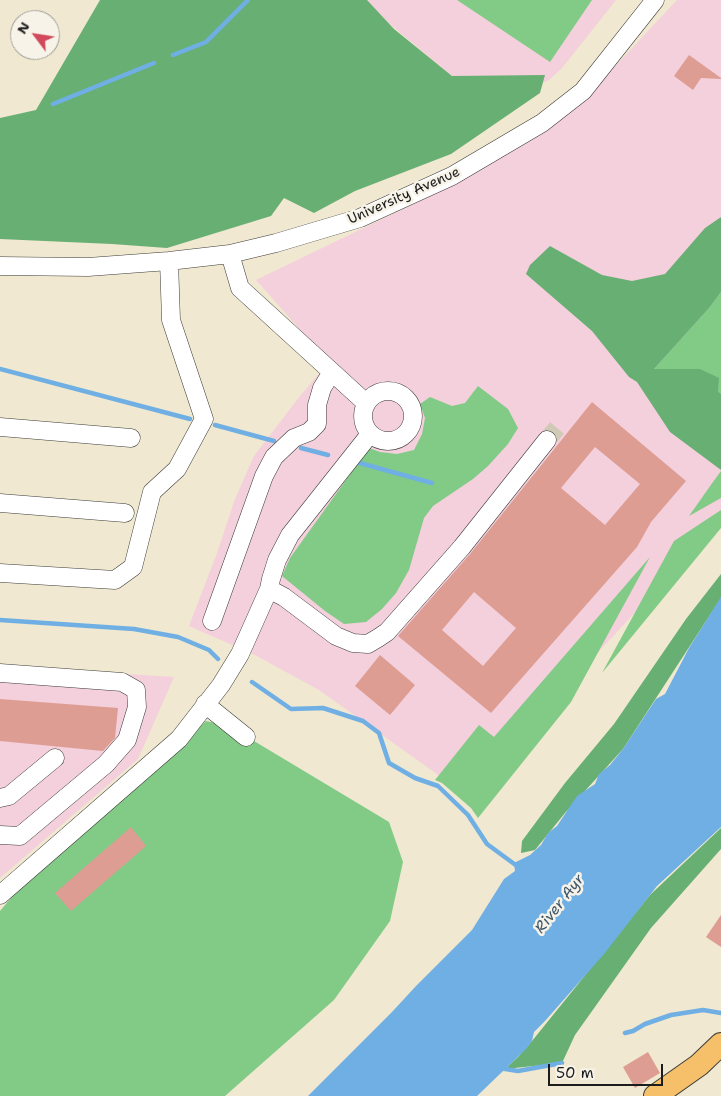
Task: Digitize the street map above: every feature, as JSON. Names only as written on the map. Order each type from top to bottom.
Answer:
[{"type":"main road","points":[[655,1096],[699,1066],[721,1044]]},
{"type":"street","name":"University Avenue","points":[[0,266],[88,267],[230,254],[276,243],[360,218],[452,176],[542,123],[582,91],[655,0]]},
{"type":"street","points":[[230,254],[240,288],[366,403]]},
{"type":"street","points":[[0,573],[114,580],[133,567],[152,492],[178,469],[204,419],[171,320],[169,261]]},
{"type":"street","points":[[212,622],[264,476],[274,457],[294,438],[309,432],[316,424],[322,388],[332,372]]},
{"type":"street","points":[[388,390],[396,392],[410,402],[414,418],[412,426],[401,438],[393,441],[377,439],[370,434],[363,419],[366,403],[379,392],[388,390]]},
{"type":"street","points":[[0,426],[131,438]]},
{"type":"street","points":[[0,895],[179,739],[221,685],[240,654],[269,589],[277,560],[290,535],[370,434]]},
{"type":"street","points":[[269,589],[284,597],[336,636],[353,644],[368,644],[387,632],[462,547],[547,440]]},
{"type":"street","points":[[0,503],[124,513]]},
{"type":"street","points":[[0,673],[122,682],[136,690],[137,707],[128,740],[106,764],[20,836],[0,835]]},
{"type":"street","points":[[206,704],[246,736]]},
{"type":"street","points":[[0,798],[9,796],[54,758]]},
{"type":"shaded area","points":[[361,0],[616,0],[562,68],[549,80],[535,86],[452,76]]},
{"type":"shaded area","points":[[677,0],[721,0],[721,521],[465,794],[319,690],[255,655],[189,626],[216,556],[235,499],[254,456],[329,362],[256,280],[440,191],[576,108]]},
{"type":"shaded area","points":[[0,666],[174,677],[138,759],[0,878]]},
{"type":"green space","points":[[100,0],[367,0],[394,29],[452,76],[545,75],[540,93],[451,154],[355,191],[314,213],[284,198],[271,216],[167,248],[0,239],[0,118],[36,110]]},
{"type":"green space","points":[[457,0],[592,0],[550,62]]},
{"type":"green space","points":[[721,217],[721,292],[710,307],[654,369],[700,369],[719,378],[718,391],[721,394],[721,470],[670,432],[637,382],[629,377],[592,331],[526,274],[530,265],[550,246],[602,275],[632,281],[665,274],[705,228]]},
{"type":"green space","points":[[721,292],[721,394],[718,391],[653,370],[710,307]]},
{"type":"green space","points":[[478,386],[508,409],[518,428],[508,444],[488,466],[473,479],[433,506],[424,518],[409,570],[396,593],[382,609],[366,622],[344,624],[282,576],[290,558],[369,448],[380,452],[397,454],[414,450],[422,434],[425,418],[420,404],[430,397],[452,406],[465,403]]},
{"type":"green space","points":[[721,471],[721,498],[689,516],[713,482]]},
{"type":"green space","points":[[721,510],[721,528],[602,673],[674,541]]},
{"type":"green space","points":[[650,557],[571,702],[478,818],[471,808],[442,783],[435,780],[479,725],[494,737]]},
{"type":"green space","points":[[721,574],[721,598],[623,749],[565,813],[535,850],[521,853],[522,841],[565,783],[614,724],[686,619]]},
{"type":"green space","points":[[206,721],[229,726],[389,822],[403,862],[390,921],[334,1000],[225,1096],[0,1096],[0,911],[16,892],[149,775]]},
{"type":"green space","points":[[721,828],[721,849],[651,928],[575,1035],[562,1063],[505,1069],[532,1041],[650,895]]},
{"type":"water","name":"River Ayr","points":[[721,597],[721,827],[657,886],[604,954],[534,1032],[532,1041],[526,1049],[477,1096],[308,1096],[472,930],[504,879],[515,871],[514,863],[530,855],[541,845],[548,833],[557,826],[577,796],[595,784],[599,774],[610,765],[623,749],[656,699],[665,694],[689,648]]},
{"type":"building","points":[[689,55],[721,79],[701,78],[693,90],[674,76]]},
{"type":"building","points":[[592,402],[686,481],[651,522],[637,547],[491,713],[398,636],[470,554]],"holes":[[[595,447],[640,484],[605,525],[561,488]],[[474,592],[516,628],[483,666],[442,630]]]},
{"type":"building","points":[[380,655],[415,685],[390,715],[355,686]]},
{"type":"building","points":[[0,699],[118,708],[115,738],[103,751],[0,741]]},
{"type":"building","points":[[131,827],[146,846],[71,911],[55,893]]},
{"type":"building","points":[[721,915],[721,947],[706,937]]},
{"type":"building","points":[[648,1052],[660,1073],[635,1088],[623,1067]]},
{"type":"waterway","points":[[173,55],[206,42],[248,0]]},
{"type":"waterway","points":[[53,104],[154,63]]},
{"type":"waterway","points":[[0,369],[190,419]]},
{"type":"waterway","points":[[215,425],[274,441]]},
{"type":"waterway","points":[[301,448],[328,455]]},
{"type":"waterway","points":[[356,462],[432,483]]},
{"type":"waterway","points":[[0,620],[134,629],[178,637],[209,650],[218,659]]},
{"type":"waterway","points":[[252,682],[291,709],[323,708],[363,721],[379,733],[389,763],[415,778],[438,786],[468,815],[487,844],[517,866]]},
{"type":"waterway","points":[[625,1033],[671,1015],[703,1010],[721,1013]]},
{"type":"waterway","points":[[499,1068],[518,1071],[562,1063]]},
{"type":"tunnel","points":[[547,440],[557,428]]}]
